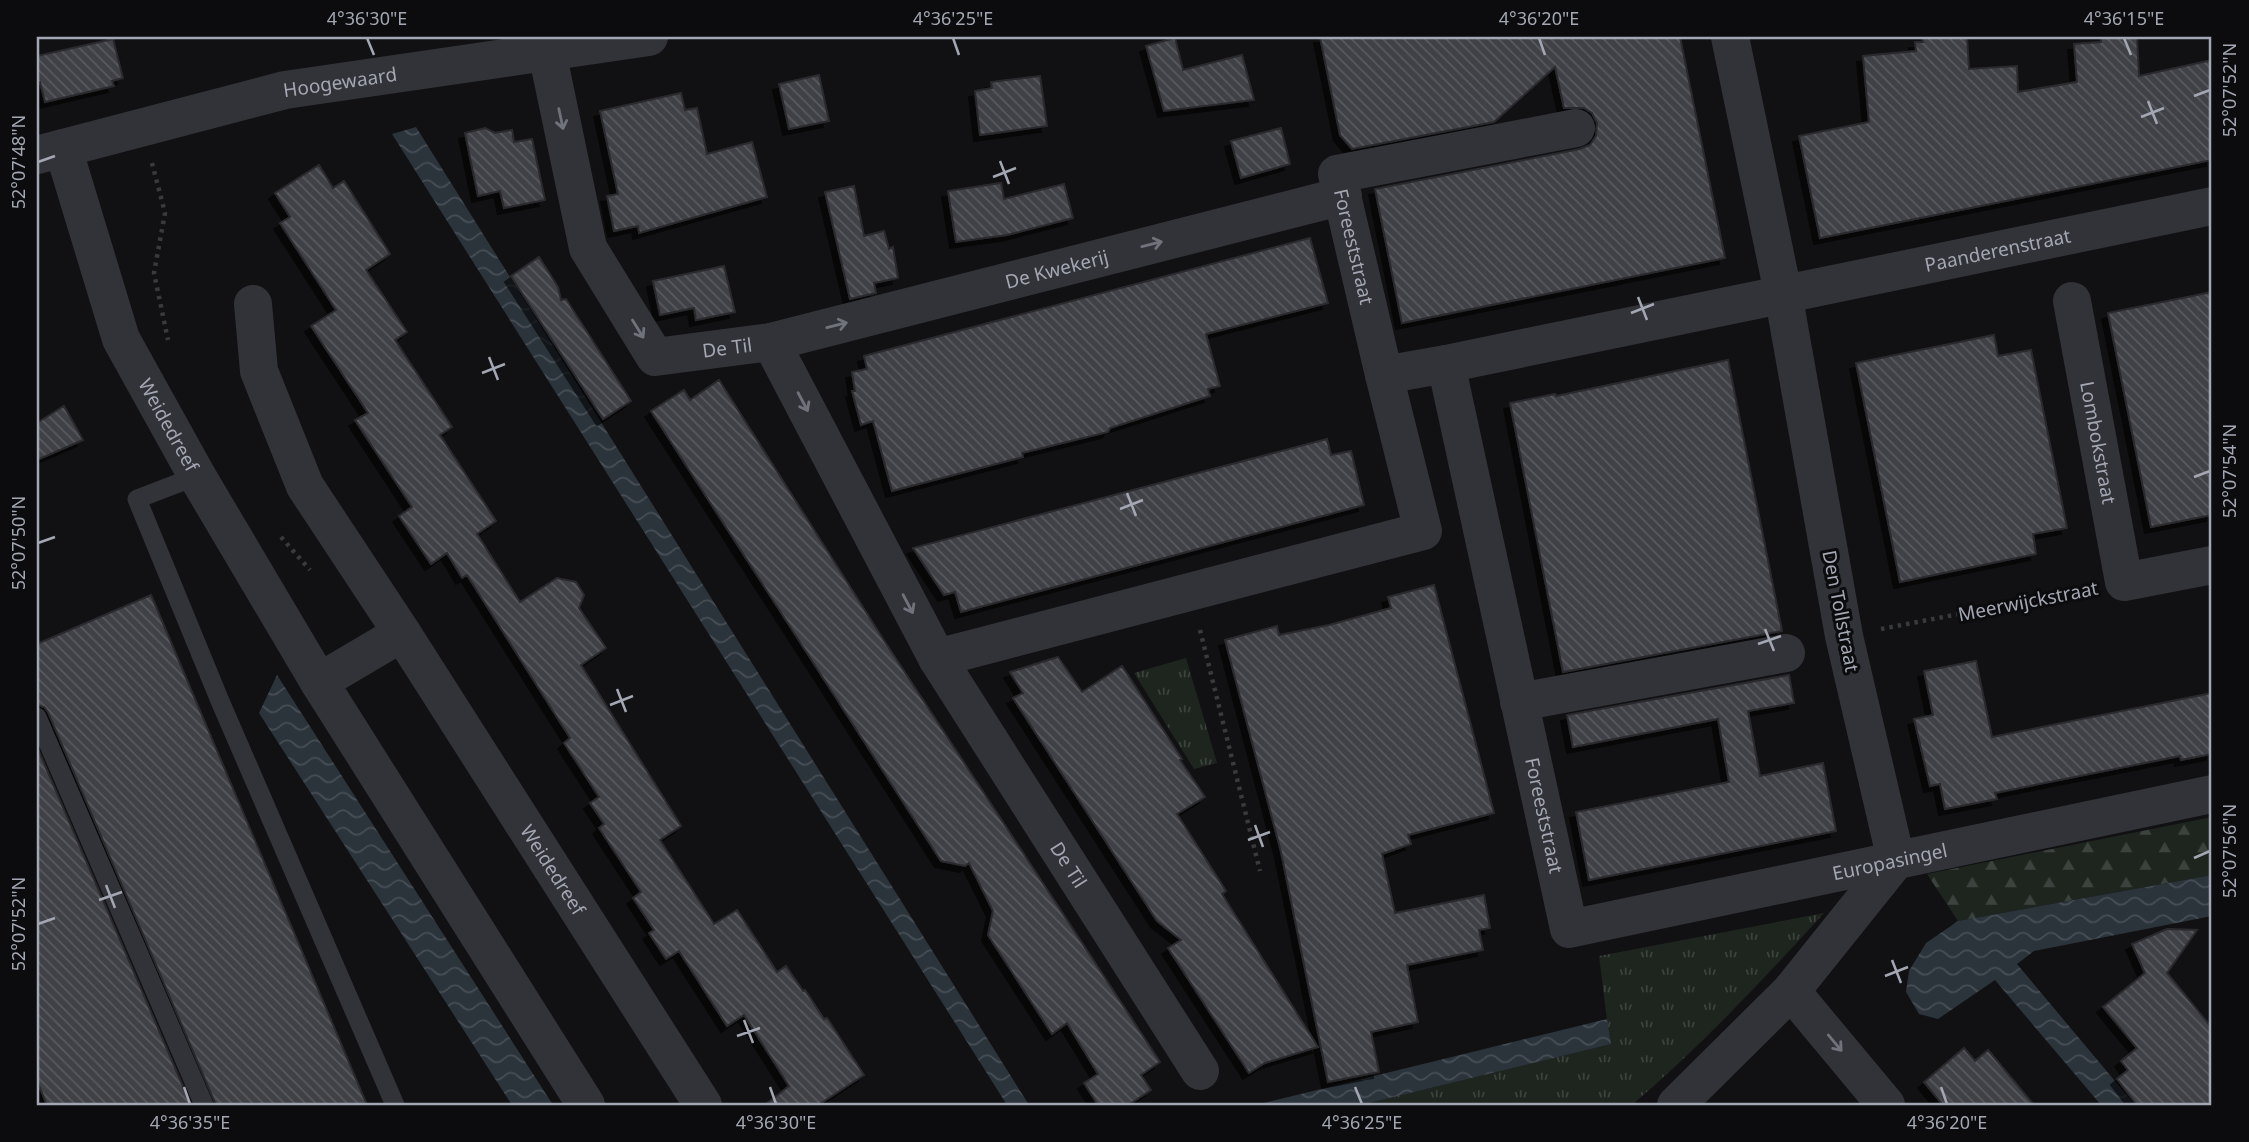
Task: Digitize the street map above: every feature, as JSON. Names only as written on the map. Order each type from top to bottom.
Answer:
[{"type":"street","name":"Hoogewaard","points":[[50,152],[285,90],[649,37]]},
{"type":"street","name":"Den Tollstraat","points":[[1730,37],[1783,293],[1844,636],[1896,860]]},
{"type":"street","name":"De Til","points":[[547,52],[588,248],[656,357],[771,342],[937,658],[1200,1071]]},
{"type":"street","name":"Foreeststraat","points":[[1384,375],[1337,174],[1576,128]]},
{"type":"street","name":"Weidedreef","points":[[50,152],[121,339],[197,476],[319,682],[586,1105]]},
{"type":"street","name":"De Kwekerij","points":[[771,342],[1343,196]]},
{"type":"street","name":"Paanderenstraat","points":[[1783,293],[2212,206]]},
{"type":"street","points":[[937,658],[1423,531],[1384,375],[1446,365],[1783,293]]},
{"type":"street","name":"Lombokstraat","points":[[2072,301],[2124,582]]},
{"type":"street","name":"Weidedreef","points":[[253,304],[258,371],[305,486],[703,1105]]},
{"type":"street","name":"Foreeststraat","points":[[1446,365],[1569,929]]},
{"type":"street","name":"Meerwijckstraat","points":[[2124,582],[2212,565]]},
{"type":"street","points":[[319,682],[402,633]]},
{"type":"street","points":[[1519,702],[1787,653]]},
{"type":"street","name":"Europasingel","points":[[1569,929],[2212,794]]},
{"type":"street","points":[[1676,1105],[1791,991],[1896,860]]},
{"type":"street","points":[[1791,991],[1886,1105]]},
{"type":"lane","points":[[197,476],[137,499],[220,701],[395,1105]]},
{"type":"lane","points":[[37,717],[204,1105]]},
{"type":"path","name":"Meerwijckstraat","points":[[1844,636],[2124,582]]},
{"type":"path","points":[[1190,592],[1260,871]]},
{"type":"green space","points":[[1186,658],[1217,763],[1194,769],[1134,673]]},
{"type":"green space","points":[[2212,817],[2212,875],[1958,921],[1927,874]]},
{"type":"green space","points":[[1824,913],[1683,1060],[1632,1105],[1361,1105],[1610,1044],[1599,956]]},
{"type":"water","points":[[416,127],[1029,1105],[1007,1105],[392,134]]},
{"type":"water","points":[[277,675],[553,1105],[512,1105],[259,713]]},
{"type":"water","points":[[2212,875],[2212,916],[2034,951],[2017,964],[2135,1105],[2101,1105],[1995,980],[1938,1019],[1919,1014],[1906,992],[1909,971],[1926,943],[1958,921]]},
{"type":"water","points":[[1607,1019],[1611,1044],[1361,1105],[1256,1105]]},
{"type":"building","points":[[1320,37],[1680,37],[1725,258],[1402,323],[1375,189],[1580,149],[1590,145],[1596,136],[1597,123],[1592,113],[1584,108],[1564,108],[1555,67],[1494,122],[1352,149],[1340,135]]},
{"type":"building","points":[[1922,37],[1967,37],[1969,69],[2017,66],[2018,92],[2077,82],[2074,44],[2101,42],[2101,37],[2137,37],[2139,76],[2212,60],[2212,160],[1820,238],[1799,136],[1869,122],[1863,56],[1916,51],[1915,42],[1923,42]]},
{"type":"building","points":[[1175,38],[1183,70],[1242,55],[1254,100],[1164,111],[1146,46]]},
{"type":"building","points":[[113,39],[123,78],[112,81],[114,86],[45,102],[40,82],[37,82],[37,56]]},
{"type":"building","points":[[819,75],[829,121],[789,129],[779,84]]},
{"type":"building","points":[[1040,76],[1047,126],[980,135],[975,91],[992,88],[991,82]]},
{"type":"building","points":[[681,93],[685,110],[697,108],[707,154],[752,142],[767,197],[639,233],[638,226],[614,231],[607,196],[618,194],[600,111]]},
{"type":"building","points":[[485,128],[495,133],[512,130],[514,142],[532,139],[545,200],[504,208],[500,191],[478,196],[465,133]]},
{"type":"building","points":[[1281,128],[1290,164],[1241,178],[1231,141]]},
{"type":"building","points":[[319,165],[333,188],[344,181],[390,254],[366,270],[407,332],[395,340],[452,427],[440,435],[496,521],[477,534],[520,602],[557,578],[576,582],[584,595],[579,608],[606,648],[581,665],[681,826],[660,840],[714,924],[737,910],[777,972],[786,966],[824,1019],[827,1018],[864,1075],[818,1105],[765,1105],[789,1086],[744,1015],[727,1026],[679,951],[666,959],[649,933],[654,930],[633,898],[641,892],[599,828],[604,824],[590,803],[599,797],[564,743],[570,738],[467,575],[462,578],[447,553],[431,564],[399,516],[412,507],[355,420],[368,413],[311,326],[336,310],[280,223],[290,217],[275,193]]},
{"type":"building","points":[[1001,183],[1004,199],[1064,184],[1073,218],[1007,235],[956,242],[948,191]]},
{"type":"building","points":[[854,186],[864,236],[884,231],[889,249],[893,247],[898,278],[874,283],[876,293],[850,299],[825,192]]},
{"type":"building","points":[[1310,238],[1328,303],[1206,334],[1220,386],[1208,389],[1210,396],[1110,428],[1108,432],[1022,453],[1023,457],[892,491],[873,421],[861,425],[852,391],[855,391],[852,372],[867,369],[864,356]]},
{"type":"building","points":[[539,257],[558,287],[561,300],[566,299],[631,401],[603,419],[511,276]]},
{"type":"building","points":[[724,266],[735,312],[696,320],[694,308],[660,315],[653,281]]},
{"type":"building","points":[[2212,292],[2212,515],[2151,527],[2108,313]]},
{"type":"building","points":[[1994,335],[1998,356],[2031,350],[2067,528],[2033,534],[2036,554],[1900,582],[1856,363]]},
{"type":"building","points":[[1728,360],[1782,631],[1563,672],[1510,403]]},
{"type":"building","points":[[719,380],[885,642],[1160,1062],[1141,1075],[1151,1090],[1128,1105],[1098,1105],[1084,1083],[1098,1074],[1067,1023],[1052,1034],[988,935],[993,911],[969,863],[965,866],[941,861],[651,411],[684,390],[690,400]]},
{"type":"building","points":[[64,406],[83,440],[37,460],[37,423]]},
{"type":"building","points":[[1327,439],[1331,455],[1351,451],[1364,505],[961,612],[955,592],[944,595],[913,548]]},
{"type":"building","points":[[1434,585],[1494,813],[1408,835],[1411,844],[1382,854],[1395,913],[1484,895],[1490,928],[1479,930],[1483,950],[1407,965],[1418,1022],[1371,1032],[1379,1072],[1328,1082],[1281,852],[1225,640],[1277,626],[1279,635],[1329,625],[1391,608],[1388,597]]},
{"type":"building","points":[[151,595],[367,1105],[216,1105],[48,712],[37,705],[37,644]]},
{"type":"building","points":[[1058,657],[1082,692],[1122,666],[1205,797],[1177,814],[1226,891],[1222,894],[1318,1047],[1265,1063],[1249,1073],[1168,948],[1181,940],[1157,921],[1013,698],[1023,693],[1010,672]]},
{"type":"building","points":[[1976,661],[1992,737],[2212,693],[2212,754],[2181,760],[2180,756],[1995,793],[1997,799],[1945,809],[1940,784],[1930,786],[1914,719],[1933,715],[1924,671]]},
{"type":"building","points":[[1789,675],[1794,703],[1748,711],[1760,776],[1823,763],[1836,831],[1589,880],[1576,812],[1729,782],[1718,719],[1573,747],[1567,715]]},
{"type":"building","points":[[37,747],[191,1105],[47,1105],[37,1081]]},
{"type":"building","points":[[2167,929],[2197,930],[2167,973],[2212,1028],[2212,1105],[2137,1105],[2117,1079],[2128,1070],[2121,1061],[2137,1048],[2103,1007],[2145,973],[2132,944]]},
{"type":"building","points":[[1964,1048],[1975,1061],[1988,1050],[2034,1105],[1943,1105],[1924,1082]]}]
